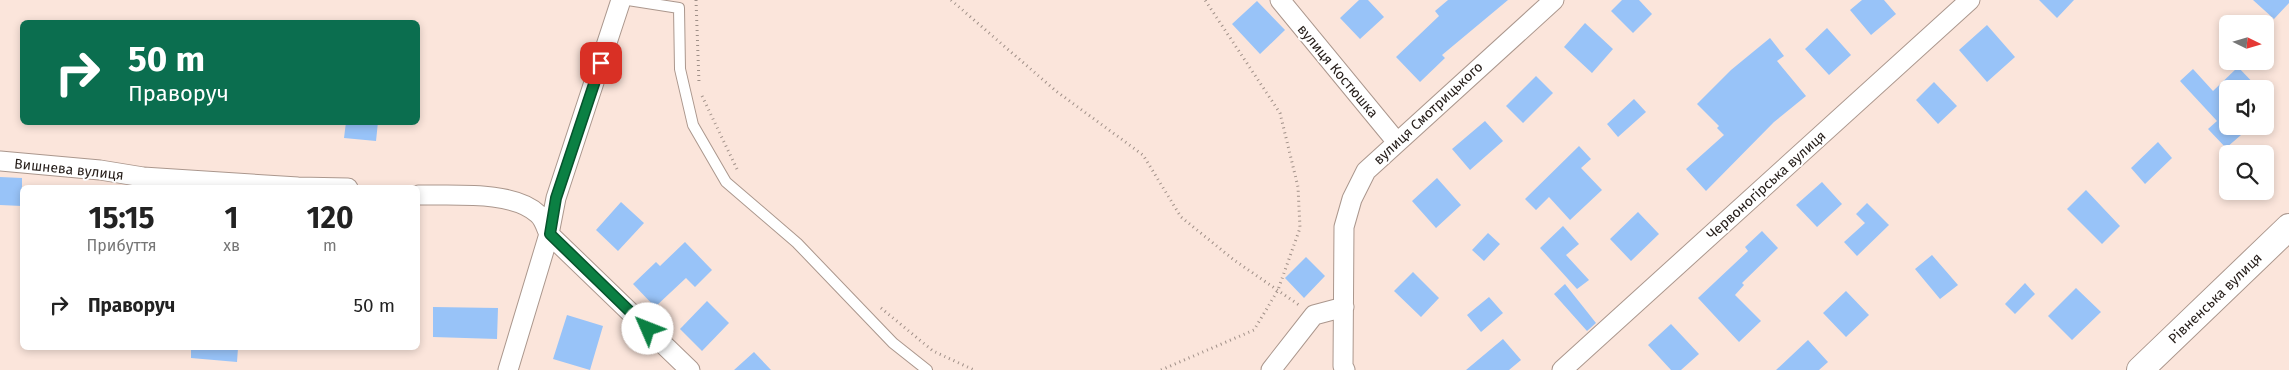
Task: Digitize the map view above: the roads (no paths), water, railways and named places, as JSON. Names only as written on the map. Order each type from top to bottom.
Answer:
[{"type":"main road","name":"Рівненська вулиця","points":[[2140,370],[2289,227]]},
{"type":"street","points":[[508,370],[550,234],[556,198],[621,0]]},
{"type":"street","name":"вулиця Костюшка","points":[[1280,0],[1396,141]]},
{"type":"street","name":"вулиця Смотрицького","points":[[1345,370],[1343,366],[1344,227],[1352,198],[1366,171],[1396,141],[1554,0]]},
{"type":"street","name":"Червоногірська вулиця","points":[[1562,370],[1970,0]]},
{"type":"street","name":"Вишнева вулиця","points":[[0,161],[100,170],[143,177],[267,185]]},
{"type":"street","points":[[420,195],[482,196],[522,202],[540,215],[550,234],[690,370]]},
{"type":"street","points":[[1271,370],[1314,315],[1344,307]]},
{"type":"lane","points":[[628,0],[679,8],[680,69],[693,124],[726,182],[797,244],[893,343],[927,370]]}]
